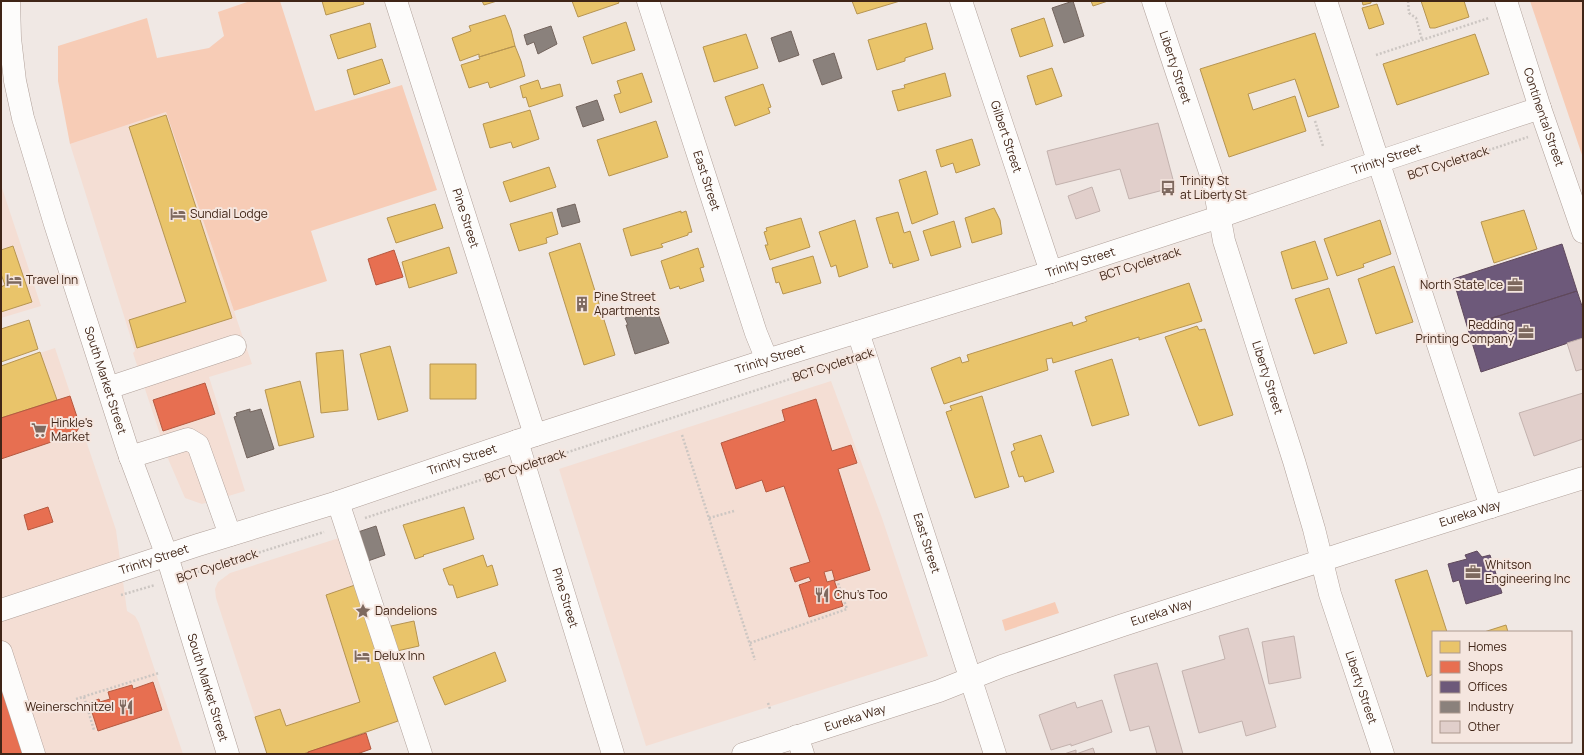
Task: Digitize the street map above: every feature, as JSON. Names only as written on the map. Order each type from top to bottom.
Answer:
[{"type":"street","name":"South Market Street","points":[[9,1],[10,38],[15,81],[23,118],[55,224],[130,457],[167,556],[228,754]]},
{"type":"street","name":"Pine Street","points":[[396,1],[469,223],[526,438],[525,466],[613,754]]},
{"type":"street","name":"East Street","points":[[648,1],[756,333],[767,360]]},
{"type":"street","name":"Gilbert Street","points":[[961,1],[1051,272]]},
{"type":"street","name":"Liberty Street","points":[[1153,1],[1213,181],[1224,241],[1294,460],[1330,594],[1383,754]]},
{"type":"street","points":[[1326,1],[1491,507]]},
{"type":"street","name":"Continental Street","points":[[1506,1],[1540,108],[1583,232]]},
{"type":"street","name":"Trinity Street","points":[[1,610],[230,535],[338,502],[526,438],[767,360],[1051,272],[1219,217],[1540,108]]},
{"type":"street","name":"East Street","points":[[858,332],[995,754]]},
{"type":"street","points":[[108,388],[235,346]]},
{"type":"street","points":[[130,457],[188,439],[198,446],[230,535]]},
{"type":"street","name":"Eureka Way","points":[[742,754],[800,745],[1002,666],[1322,560],[1583,478]]},
{"type":"street","points":[[338,502],[421,754]]},
{"type":"street","points":[[1,652],[34,754]]},
{"type":"path","points":[[1408,1],[1409,13],[1416,18],[1422,40]]},
{"type":"path","points":[[1376,55],[1491,17]]},
{"type":"path","points":[[1315,121],[1323,146]]},
{"type":"path","name":"BCT Cycletrack","points":[[1459,160],[1548,131]]},
{"type":"path","name":"BCT Cycletrack","points":[[115,597],[174,580],[345,525],[865,354]]},
{"type":"path","points":[[682,435],[755,660]]},
{"type":"path","points":[[709,518],[734,511]]},
{"type":"path","points":[[750,643],[847,609],[838,583]]},
{"type":"path","points":[[76,699],[160,673]]},
{"type":"path","points":[[84,697],[94,730]]},
{"type":"path","points":[[768,704],[770,709]]},
{"type":"shaded area","points":[[250,1],[280,1],[315,111],[402,85],[437,190],[311,231],[327,281],[234,311],[166,112],[70,144],[58,81],[58,46],[147,18],[157,58],[209,48],[224,36],[218,12]]},
{"type":"shaded area","points":[[1530,1],[1583,1],[1583,158]]},
{"type":"shaded area","points":[[166,112],[252,364],[209,377],[245,491],[202,504],[185,498],[169,461],[133,353],[135,351],[70,144]]},
{"type":"shaded area","points":[[1,185],[41,306],[1,318]]},
{"type":"shaded area","points":[[55,348],[116,530],[127,611],[135,616],[139,623],[183,754],[1,754],[1,366]]},
{"type":"shaded area","points":[[831,381],[882,518],[928,656],[646,746],[559,469]]},
{"type":"shaded area","points":[[342,537],[402,721],[301,754],[267,754],[216,598],[215,589],[218,582],[230,573]]},
{"type":"shaded area","points":[[1055,602],[1059,613],[1005,631],[1002,620]]},
{"type":"building: Homes","points":[[322,1],[363,1],[364,4],[326,15]]},
{"type":"building: Homes","points":[[482,1],[497,1],[484,5]]},
{"type":"building: Homes","points":[[572,1],[618,1],[619,3],[578,17]]},
{"type":"building: Homes","points":[[852,1],[900,1],[857,14]]},
{"type":"building: Homes","points":[[1091,1],[1108,1],[1093,6]]},
{"type":"building: Homes","points":[[1362,1],[1371,1],[1371,3],[1363,5]]},
{"type":"building: Homes","points":[[1421,1],[1464,1],[1469,17],[1435,28],[1430,28]]},
{"type":"building: Homes","points":[[1377,4],[1384,24],[1369,29],[1362,8]]},
{"type":"building: Homes","points":[[505,15],[515,46],[479,57],[479,54],[460,61],[452,38],[471,31],[469,26]]},
{"type":"building: Homes","points":[[1044,18],[1053,46],[1020,57],[1011,29]]},
{"type":"building: Homes","points":[[626,22],[635,50],[592,64],[583,37]]},
{"type":"building: Homes","points":[[370,23],[376,47],[338,59],[330,35]]},
{"type":"building: Homes","points":[[926,23],[933,49],[905,58],[905,61],[877,70],[868,40]]},
{"type":"building: Homes","points":[[1315,33],[1339,107],[1308,117],[1295,79],[1248,94],[1253,110],[1295,96],[1306,131],[1229,157],[1200,69]]},
{"type":"building: Homes","points":[[746,34],[758,68],[714,82],[703,47]]},
{"type":"building: Homes","points":[[1475,34],[1489,74],[1397,105],[1383,64]]},
{"type":"building: Homes","points":[[515,46],[525,76],[490,88],[488,82],[469,88],[461,65],[480,59],[479,57]]},
{"type":"building: Homes","points":[[382,59],[390,83],[354,95],[347,70]]},
{"type":"building: Homes","points":[[1052,68],[1062,96],[1036,105],[1027,76]]},
{"type":"building: Homes","points":[[642,73],[652,102],[620,113],[614,95],[621,93],[617,81]]},
{"type":"building: Homes","points":[[945,73],[951,96],[898,111],[892,91],[905,88],[904,85]]},
{"type":"building: Homes","points":[[538,80],[541,89],[560,84],[563,96],[529,107],[526,97],[523,98],[520,86]]},
{"type":"building: Homes","points":[[763,84],[771,107],[768,108],[770,113],[735,126],[725,97]]},
{"type":"building: Homes","points":[[530,110],[539,139],[513,148],[511,142],[490,148],[483,124]]},
{"type":"building: Homes","name":"Sundial Lodge","points":[[166,115],[232,318],[137,348],[129,320],[186,302],[129,127]]},
{"type":"building: Homes","points":[[656,121],[668,157],[609,176],[597,140]]},
{"type":"building: Homes","points":[[972,139],[980,165],[956,173],[953,163],[941,167],[936,150]]},
{"type":"building: Homes","points":[[549,167],[556,187],[510,202],[503,182]]},
{"type":"building: Homes","points":[[926,171],[938,214],[912,224],[899,180]]},
{"type":"building: Homes","points":[[435,204],[443,228],[396,243],[387,218]]},
{"type":"building: Homes","points":[[994,208],[1000,220],[1002,234],[972,243],[965,218]]},
{"type":"building: Homes","points":[[1524,210],[1537,249],[1494,263],[1481,222]]},
{"type":"building: Homes","points":[[681,211],[681,213],[686,211],[692,232],[688,233],[688,235],[661,244],[663,247],[631,256],[623,229]]},
{"type":"building: Homes","points":[[552,212],[558,234],[546,238],[547,243],[519,251],[510,224]]},
{"type":"building: Homes","points":[[898,212],[904,233],[910,231],[919,260],[893,268],[892,263],[890,264],[876,218]]},
{"type":"building: Homes","points":[[801,218],[810,247],[770,260],[765,245],[768,245],[764,232],[767,231],[766,228]]},
{"type":"building: Homes","points":[[855,220],[868,267],[839,277],[836,265],[831,267],[819,232]]},
{"type":"building: Homes","points":[[1380,220],[1391,254],[1363,264],[1364,267],[1337,276],[1324,239]]},
{"type":"building: Homes","points":[[954,221],[961,247],[931,256],[923,231]]},
{"type":"building: Homes","points":[[1315,241],[1328,279],[1292,289],[1281,252]]},
{"type":"building: Homes","name":"Pine Street Apartments","points":[[580,243],[615,355],[584,365],[549,253]]},
{"type":"building: Homes","name":"Travel Inn","points":[[13,246],[32,302],[1,312],[1,287],[5,285],[1,274],[1,250]]},
{"type":"building: Homes","points":[[449,247],[457,273],[409,288],[402,262]]},
{"type":"building: Homes","points":[[698,248],[704,267],[700,268],[704,281],[680,289],[679,286],[670,289],[661,261]]},
{"type":"building: Homes","points":[[813,256],[821,283],[783,294],[779,282],[776,283],[772,268]]},
{"type":"building: Homes","points":[[1394,266],[1413,322],[1376,334],[1358,279]]},
{"type":"building: Homes","points":[[1189,283],[1202,321],[1139,340],[1139,337],[1053,363],[1052,358],[1046,359],[1048,370],[944,404],[931,368],[960,357],[962,363],[969,361],[967,355],[1072,322],[1073,326],[1087,321],[1085,317]]},
{"type":"building: Homes","points":[[1329,288],[1347,343],[1314,354],[1295,299]]},
{"type":"building: Homes","points":[[29,320],[38,349],[1,362],[1,329]]},
{"type":"building: Homes","points":[[1197,326],[1199,330],[1205,329],[1233,415],[1199,426],[1165,337]]},
{"type":"building: Homes","points":[[390,346],[408,411],[378,420],[360,354]]},
{"type":"building: Homes","points":[[343,350],[348,410],[321,413],[316,353]]},
{"type":"building: Homes","points":[[40,352],[57,400],[1,418],[1,366]]},
{"type":"building: Homes","points":[[1112,359],[1129,415],[1092,426],[1075,371]]},
{"type":"building: Homes","points":[[430,364],[476,364],[476,399],[430,399]]},
{"type":"building: Homes","points":[[300,381],[314,437],[279,446],[265,390]]},
{"type":"building: Homes","points":[[982,396],[1009,487],[975,498],[946,412],[952,410],[950,406]]},
{"type":"building: Homes","points":[[1041,435],[1054,472],[1025,482],[1023,476],[1019,477],[1011,452],[1015,450],[1013,444]]},
{"type":"building: Homes","points":[[464,507],[474,539],[423,555],[424,556],[415,559],[403,525]]},
{"type":"building: Homes","points":[[483,555],[487,567],[492,565],[498,585],[457,598],[453,585],[449,585],[443,569]]},
{"type":"building: Homes","points":[[1427,570],[1447,631],[1432,631],[1432,674],[1427,677],[1395,580]]},
{"type":"building: Homes","name":"Delux Inn","points":[[355,585],[398,721],[303,754],[267,754],[255,717],[280,709],[286,726],[360,702],[326,595]]},
{"type":"building: Homes","points":[[414,621],[419,646],[397,651],[391,626]]},
{"type":"building: Homes","points":[[1506,625],[1508,631],[1487,631]]},
{"type":"building: Homes","points":[[495,652],[506,681],[445,705],[433,677]]},
{"type":"building: Shops","points":[[394,250],[403,277],[376,285],[368,259]]},
{"type":"building: Shops","points":[[205,383],[215,414],[163,431],[153,400]]},
{"type":"building: Shops","name":"Hinkle's Market","points":[[70,396],[80,426],[75,434],[1,459],[1,418]]},
{"type":"building: Shops","points":[[816,399],[832,451],[851,445],[857,463],[838,469],[870,570],[835,581],[832,570],[824,572],[827,582],[834,580],[843,606],[809,617],[799,585],[811,581],[809,577],[795,582],[790,568],[810,562],[784,486],[766,492],[762,480],[736,489],[721,443],[785,421],[782,410]]},
{"type":"building: Shops","points":[[48,507],[53,522],[28,530],[24,515]]},
{"type":"building: Shops","points":[[1,679],[26,754],[1,754]]},
{"type":"building: Shops","name":"Weinerschnitzel","points":[[153,682],[162,710],[98,731],[89,703],[99,699],[100,702],[110,699],[108,692],[132,685],[133,689]]},
{"type":"building: Shops","points":[[366,733],[371,749],[357,754],[308,754],[308,752]]},
{"type":"building: Offices","name":"North State Ice","points":[[1562,244],[1577,291],[1467,326],[1453,279]]},
{"type":"building: Offices","name":"Redding Printing Company","points":[[1577,291],[1583,309],[1583,338],[1481,372],[1467,326]]},
{"type":"building: Offices","name":"Whitson Engineering Inc","points":[[1477,551],[1482,557],[1490,555],[1502,593],[1466,604],[1459,580],[1453,582],[1448,564],[1467,559],[1465,555]]},
{"type":"building: Industry","points":[[1073,1],[1084,36],[1064,43],[1052,8]]},
{"type":"building: Industry","points":[[551,26],[557,44],[538,54],[534,42],[527,45],[524,35]]},
{"type":"building: Industry","points":[[791,31],[799,55],[779,62],[771,38]]},
{"type":"building: Industry","points":[[834,53],[842,78],[822,85],[813,60]]},
{"type":"building: Industry","points":[[597,100],[604,120],[583,127],[576,107]]},
{"type":"building: Industry","points":[[575,204],[580,222],[562,227],[557,209]]},
{"type":"building: Industry","points":[[656,308],[669,343],[635,354],[625,318]]},
{"type":"building: Industry","points":[[250,409],[250,412],[261,409],[274,449],[247,458],[234,417],[237,416],[236,413]]},
{"type":"building: Industry","points":[[376,526],[385,555],[365,562],[355,533]]},
{"type":"building: Other","points":[[1158,123],[1175,187],[1129,199],[1120,169],[1056,185],[1047,151]]},
{"type":"building: Other","points":[[1092,187],[1100,211],[1076,219],[1068,196]]},
{"type":"building: Other","points":[[1583,338],[1583,369],[1576,371],[1567,343]]},
{"type":"building: Other","points":[[1583,393],[1583,439],[1534,456],[1519,413]]},
{"type":"building: Other","points":[[1248,628],[1276,727],[1246,736],[1242,721],[1199,733],[1182,671],[1225,659],[1219,636]]},
{"type":"building: Other","points":[[1294,636],[1301,678],[1269,684],[1262,642]]},
{"type":"building: Other","points":[[1157,663],[1183,754],[1157,754],[1149,726],[1130,731],[1114,675]]},
{"type":"building: Other","points":[[1102,700],[1112,732],[1071,746],[1071,744],[1051,750],[1039,715],[1075,702],[1077,708]]},
{"type":"building: Other","points":[[1093,748],[1095,754],[1076,754]]},
{"type":"building: Other","points":[[1076,750],[1076,754],[1064,754]]},
{"type":"place","name":"Trinity St at Liberty St","points":[[1168,188]]},
{"type":"place","name":"Sundial Lodge","points":[[178,214]]},
{"type":"place","name":"Travel Inn","points":[[14,280]]},
{"type":"place","name":"North State Ice","points":[[1515,285]]},
{"type":"place","name":"Pine Street Apartments","points":[[582,304]]},
{"type":"place","name":"Redding Printing Company","points":[[1526,332]]},
{"type":"place","name":"Hinkle's Market","points":[[39,430]]},
{"type":"place","name":"Whitson Engineering Inc","points":[[1473,572]]},
{"type":"place","name":"Chu's Too","points":[[822,595]]},
{"type":"place","name":"Dandelions","points":[[363,611]]},
{"type":"place","name":"Delux Inn","points":[[362,656]]},
{"type":"place","name":"Weinerschnitzel","points":[[126,707]]}]
